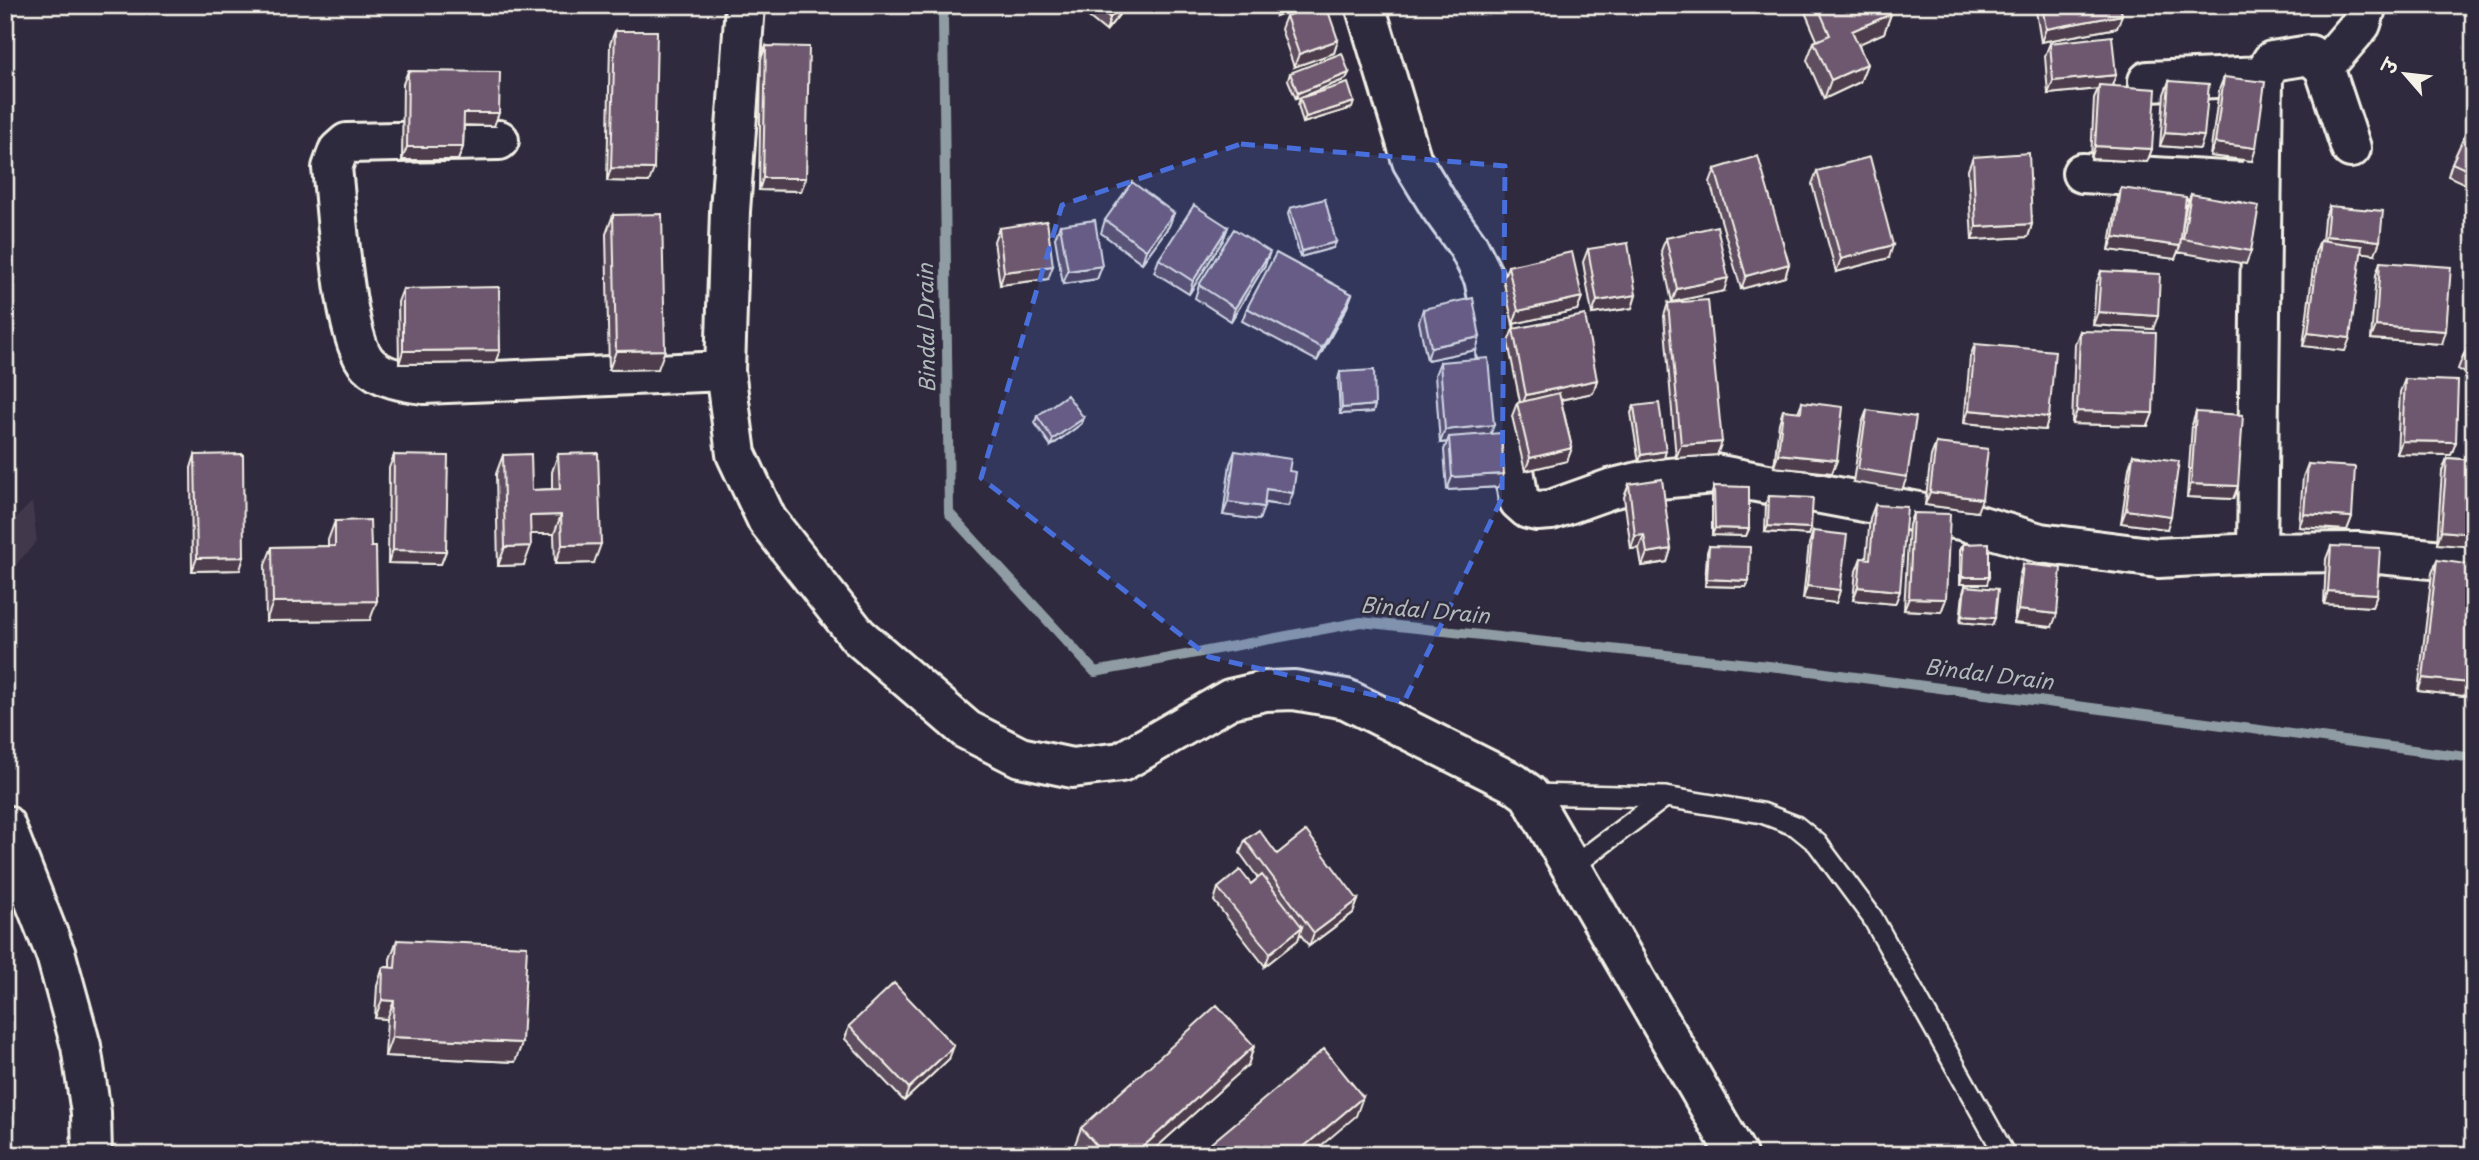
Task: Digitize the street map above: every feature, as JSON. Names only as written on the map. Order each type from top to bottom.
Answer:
[{"type":"street","points":[[745,5],[730,211],[725,371],[736,454],[767,520],[858,636],[967,730],[1020,757],[1072,768],[1121,762],[1230,699],[1265,691],[1294,690],[1346,699],[1514,783],[1529,794],[1737,1155]]},
{"type":"street","points":[[1365,5],[1412,161],[1468,246],[1483,278],[1493,324],[1519,501],[1528,509],[1537,512],[1551,510],[1610,489],[1647,480],[1714,474],[1961,520],[2040,543],[2158,558],[2358,552],[2474,563]]},
{"type":"street","points":[[2323,67],[2361,24],[2367,5]]},
{"type":"street","points":[[2258,553],[2263,76],[2272,61],[2310,55],[2323,67],[2351,148]]},
{"type":"street","points":[[2148,81],[2263,76]]},
{"type":"street","points":[[499,140],[347,143],[338,151],[332,168],[348,312],[357,348],[369,366],[399,380],[424,384],[725,371]]},
{"type":"street","points":[[2082,173],[2261,183]]},
{"type":"street","points":[[5,825],[56,955],[81,1046],[91,1113],[92,1155]]},
{"type":"lane","points":[[1529,794],[1665,797],[1762,813],[1796,826],[1818,843],[1872,917],[2005,1155]]},
{"type":"lane","points":[[1572,867],[1665,797]]},
{"type":"highlighted area","points":[[1241,144],[1505,166],[1502,498],[1404,702],[1209,657],[981,478],[1062,205]]},
{"type":"shaded area","points":[[32,502],[37,541],[5,577],[5,529]]},
{"type":"building","points":[[1095,5],[1121,5],[1110,18]]},
{"type":"building","points":[[1315,5],[1326,5],[1338,40],[1299,54],[1286,16]]},
{"type":"building","points":[[1817,5],[1887,5],[1891,14],[1852,31],[1867,64],[1831,80],[1814,42],[1830,35]]},
{"type":"building","points":[[2042,5],[2120,5],[2122,15],[2046,29]]},
{"type":"building","points":[[615,31],[657,31],[654,169],[611,168]]},
{"type":"building","points":[[2112,36],[2116,75],[2053,81],[2050,43]]},
{"type":"building","points":[[766,46],[809,47],[806,178],[763,178]]},
{"type":"building","points":[[1342,53],[1349,73],[1298,93],[1290,73]]},
{"type":"building","points":[[408,71],[500,72],[499,113],[464,113],[463,147],[407,147]]},
{"type":"building","points":[[2224,77],[2265,82],[2256,148],[2215,143]]},
{"type":"building","points":[[2169,81],[2209,84],[2204,136],[2165,133]]},
{"type":"building","points":[[1348,83],[1354,102],[1306,117],[1300,98]]},
{"type":"building","points":[[2099,85],[2156,89],[2152,149],[2095,146]]},
{"type":"building","points":[[2468,128],[2474,131],[2474,173],[2452,163]]},
{"type":"building","points":[[2029,153],[2032,224],[1976,227],[1973,157]]},
{"type":"building","points":[[1758,156],[1789,264],[1746,276],[1715,169]]},
{"type":"building","points":[[1870,157],[1893,245],[1841,259],[1817,171]]},
{"type":"building","points":[[1132,182],[1174,213],[1146,250],[1105,220]]},
{"type":"building","points":[[2121,188],[2186,197],[2180,246],[2114,237]]},
{"type":"building","points":[[2191,194],[2259,206],[2251,251],[2183,239]]},
{"type":"building","points":[[1325,199],[1336,242],[1302,251],[1290,208]]},
{"type":"building","points":[[1194,205],[1228,227],[1193,281],[1159,259]]},
{"type":"building","points":[[2329,206],[2383,211],[2380,241],[2326,236]]},
{"type":"building","points":[[662,214],[665,350],[616,351],[613,215]]},
{"type":"building","points":[[1095,220],[1102,266],[1068,271],[1060,225]]},
{"type":"building","points":[[1047,221],[1053,266],[1004,272],[999,228]]},
{"type":"building","points":[[1717,226],[1728,278],[1677,289],[1666,238]]},
{"type":"building","points":[[1234,229],[1270,252],[1235,308],[1199,285]]},
{"type":"building","points":[[2320,240],[2362,246],[2350,338],[2308,333]]},
{"type":"building","points":[[1628,243],[1636,295],[1597,301],[1588,249]]},
{"type":"building","points":[[1572,252],[1582,297],[1518,311],[1508,266]]},
{"type":"building","points":[[1276,253],[1352,294],[1322,348],[1247,308]]},
{"type":"building","points":[[2380,262],[2451,267],[2446,331],[2376,326]]},
{"type":"building","points":[[2101,271],[2160,274],[2158,316],[2098,312]]},
{"type":"building","points":[[499,287],[500,350],[403,351],[403,289]]},
{"type":"building","points":[[1473,298],[1480,337],[1431,347],[1423,309]]},
{"type":"building","points":[[1708,300],[1722,442],[1681,445],[1668,303]]},
{"type":"building","points":[[1585,315],[1597,380],[1526,395],[1513,329]]},
{"type":"building","points":[[2080,331],[2156,333],[2153,413],[2077,411]]},
{"type":"building","points":[[2474,337],[2474,363],[2463,356]]},
{"type":"building","points":[[1975,344],[2055,351],[2049,417],[1969,410]]},
{"type":"building","points":[[1488,358],[1494,425],[1445,430],[1440,362]]},
{"type":"building","points":[[1374,370],[1375,405],[1342,408],[1340,372]]},
{"type":"building","points":[[2405,379],[2458,381],[2456,442],[2402,441]]},
{"type":"building","points":[[1559,393],[1572,448],[1530,458],[1517,403]]},
{"type":"building","points":[[1067,395],[1084,418],[1053,439],[1037,416]]},
{"type":"building","points":[[1802,402],[1843,407],[1837,460],[1778,454],[1783,410],[1801,412]]},
{"type":"building","points":[[1659,403],[1666,451],[1641,455],[1634,406]]},
{"type":"building","points":[[1867,410],[1916,417],[1907,477],[1858,469]]},
{"type":"building","points":[[2196,412],[2243,415],[2238,486],[2191,484]]},
{"type":"building","points":[[1501,433],[1504,474],[1452,477],[1449,437]]},
{"type":"building","points":[[1936,443],[1988,449],[1982,499],[1930,492]]},
{"type":"building","points":[[1235,451],[1291,459],[1289,471],[1296,472],[1293,493],[1266,489],[1264,507],[1228,502]]},
{"type":"building","points":[[598,453],[601,544],[562,545],[561,515],[530,516],[531,546],[505,547],[503,455],[531,454],[532,490],[560,489],[558,454]]},
{"type":"building","points":[[243,454],[244,557],[197,558],[195,455]]},
{"type":"building","points":[[394,455],[448,456],[446,551],[393,550]]},
{"type":"building","points":[[2133,455],[2179,461],[2171,516],[2126,510]]},
{"type":"building","points":[[2447,458],[2474,460],[2474,534],[2441,531]]},
{"type":"building","points":[[2308,464],[2355,467],[2352,517],[2304,514]]},
{"type":"building","points":[[1662,479],[1671,549],[1647,553],[1644,535],[1635,536],[1629,484]]},
{"type":"building","points":[[1714,486],[1749,487],[1749,529],[1715,528]]},
{"type":"building","points":[[1769,496],[1813,498],[1811,528],[1768,526]]},
{"type":"building","points":[[1875,505],[1907,507],[1900,591],[1858,587],[1861,558],[1870,559]]},
{"type":"building","points":[[1913,513],[1950,514],[1946,599],[1909,598]]},
{"type":"building","points":[[370,520],[371,547],[376,547],[377,601],[273,602],[272,547],[335,546],[335,521]]},
{"type":"building","points":[[1813,531],[1847,535],[1840,590],[1807,586]]},
{"type":"building","points":[[1989,543],[1989,577],[1962,577],[1963,544]]},
{"type":"building","points":[[1709,546],[1750,547],[1749,581],[1707,579]]},
{"type":"building","points":[[2331,546],[2380,548],[2377,594],[2328,591]]},
{"type":"building","points":[[2437,560],[2474,565],[2474,645],[2469,683],[2423,678]]},
{"type":"building","points":[[2023,564],[2061,568],[2057,614],[2018,610]]},
{"type":"building","points":[[1965,586],[1998,589],[1995,618],[1962,616]]},
{"type":"building","points":[[1259,830],[1277,854],[1306,831],[1358,900],[1314,933],[1245,840]]},
{"type":"building","points":[[1240,870],[1251,884],[1262,875],[1302,927],[1270,953],[1218,888]]},
{"type":"building","points":[[397,940],[527,946],[522,1043],[392,1037],[394,1001],[382,1000],[383,967],[395,968]]},
{"type":"building","points":[[894,983],[954,1046],[909,1088],[849,1026]]},
{"type":"building","points":[[1217,1005],[1254,1046],[1134,1155],[1105,1155],[1081,1128]]},
{"type":"building","points":[[1324,1049],[1363,1097],[1294,1155],[1197,1155]]},
{"type":"waterway","name":"Bindal Drain","points":[[947,5],[943,17],[949,513],[1095,672],[1361,622],[1787,668],[2474,758]]}]
